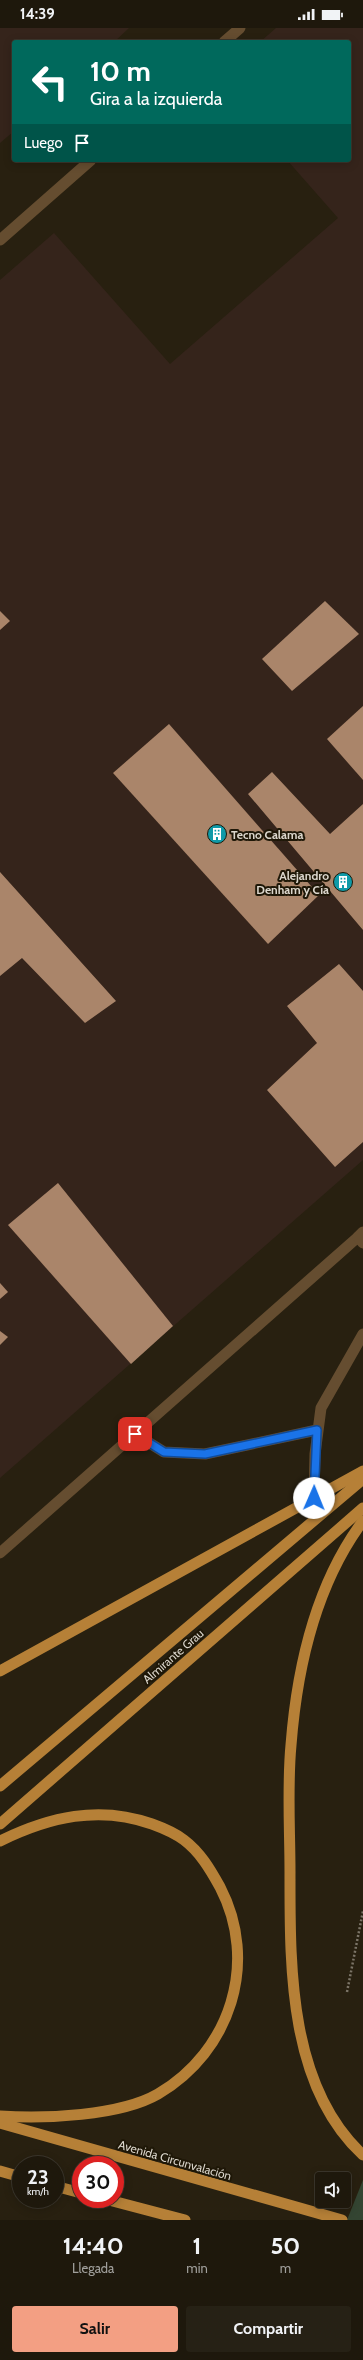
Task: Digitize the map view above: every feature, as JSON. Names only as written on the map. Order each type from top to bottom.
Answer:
[{"type":"highway","points":[[0,1671],[363,1471]]},
{"type":"highway","name":"Almirante Grau","points":[[0,1786],[363,1478]]},
{"type":"highway","name":"Almirante Grau","points":[[0,1824],[363,1508]]},
{"type":"highway","points":[[363,1521],[337,1562],[324,1593],[305,1656],[291,1745],[290,1872],[294,1982],[301,2035],[306,2059],[318,2088],[332,2115],[363,2155]]},
{"type":"highway","points":[[0,1841],[22,1830],[50,1821],[77,1815],[101,1813],[145,1822],[166,1829],[184,1839],[198,1853],[211,1870],[230,1908],[238,1949],[238,1971],[224,2023],[202,2057],[177,2081],[157,2095],[140,2102],[92,2113],[34,2117],[0,2116]]},
{"type":"highway","name":"Avenida Circunvalación","points":[[0,2123],[274,2202],[342,2220]]},
{"type":"highway","points":[[0,2171],[12,2174]]},
{"type":"highway","points":[[124,2204],[185,2220]]},
{"type":"street","points":[[226,40],[240,28]]},
{"type":"street","points":[[0,240],[89,162]]},
{"type":"street","points":[[0,1553],[361,1237]]},
{"type":"street","points":[[314,1498],[317,1430],[321,1408],[363,1334]]},
{"type":"street","points":[[135,1434],[164,1452],[205,1454],[317,1430]]},
{"type":"path","points":[[347,1992],[363,1911]]},
{"type":"shaded area","points":[[0,28],[129,28],[116,40],[12,40],[12,133],[0,143]]},
{"type":"shaded area","points":[[276,28],[363,28],[363,1160],[0,1478],[0,280],[54,233],[170,364],[338,218],[289,162],[351,162],[351,40],[262,40]]},
{"type":"green space","points":[[363,2180],[363,2220],[347,2220]]},
{"type":"building","points":[[325,601],[359,634],[292,691],[262,659]]},
{"type":"building","points":[[0,611],[10,621],[0,630]]},
{"type":"building","points":[[363,706],[363,780],[327,739]]},
{"type":"building","name":"Tecno Calama","points":[[169,724],[319,895],[268,944],[113,773]]},
{"type":"building","name":"Alejandro Denham y Cía","points":[[272,772],[330,834],[363,804],[363,930],[248,794]]},
{"type":"building","points":[[0,872],[116,1001],[85,1023],[22,958],[0,976]]},
{"type":"building","points":[[339,964],[363,991],[363,1142],[335,1167],[267,1090],[317,1043],[287,1006]]},
{"type":"building","points":[[58,1183],[173,1326],[131,1364],[8,1225]]},
{"type":"building","points":[[0,1283],[8,1292],[0,1299]]},
{"type":"building","points":[[0,1331],[8,1337],[0,1345]]},
{"type":"place","name":"Tecno Calama","points":[[217,834]]},
{"type":"place","name":"Alejandro Denham y Cía","points":[[343,882]]},
{"type":"route","points":[[135,1434],[164,1452],[205,1454],[317,1430],[314,1498]]}]
